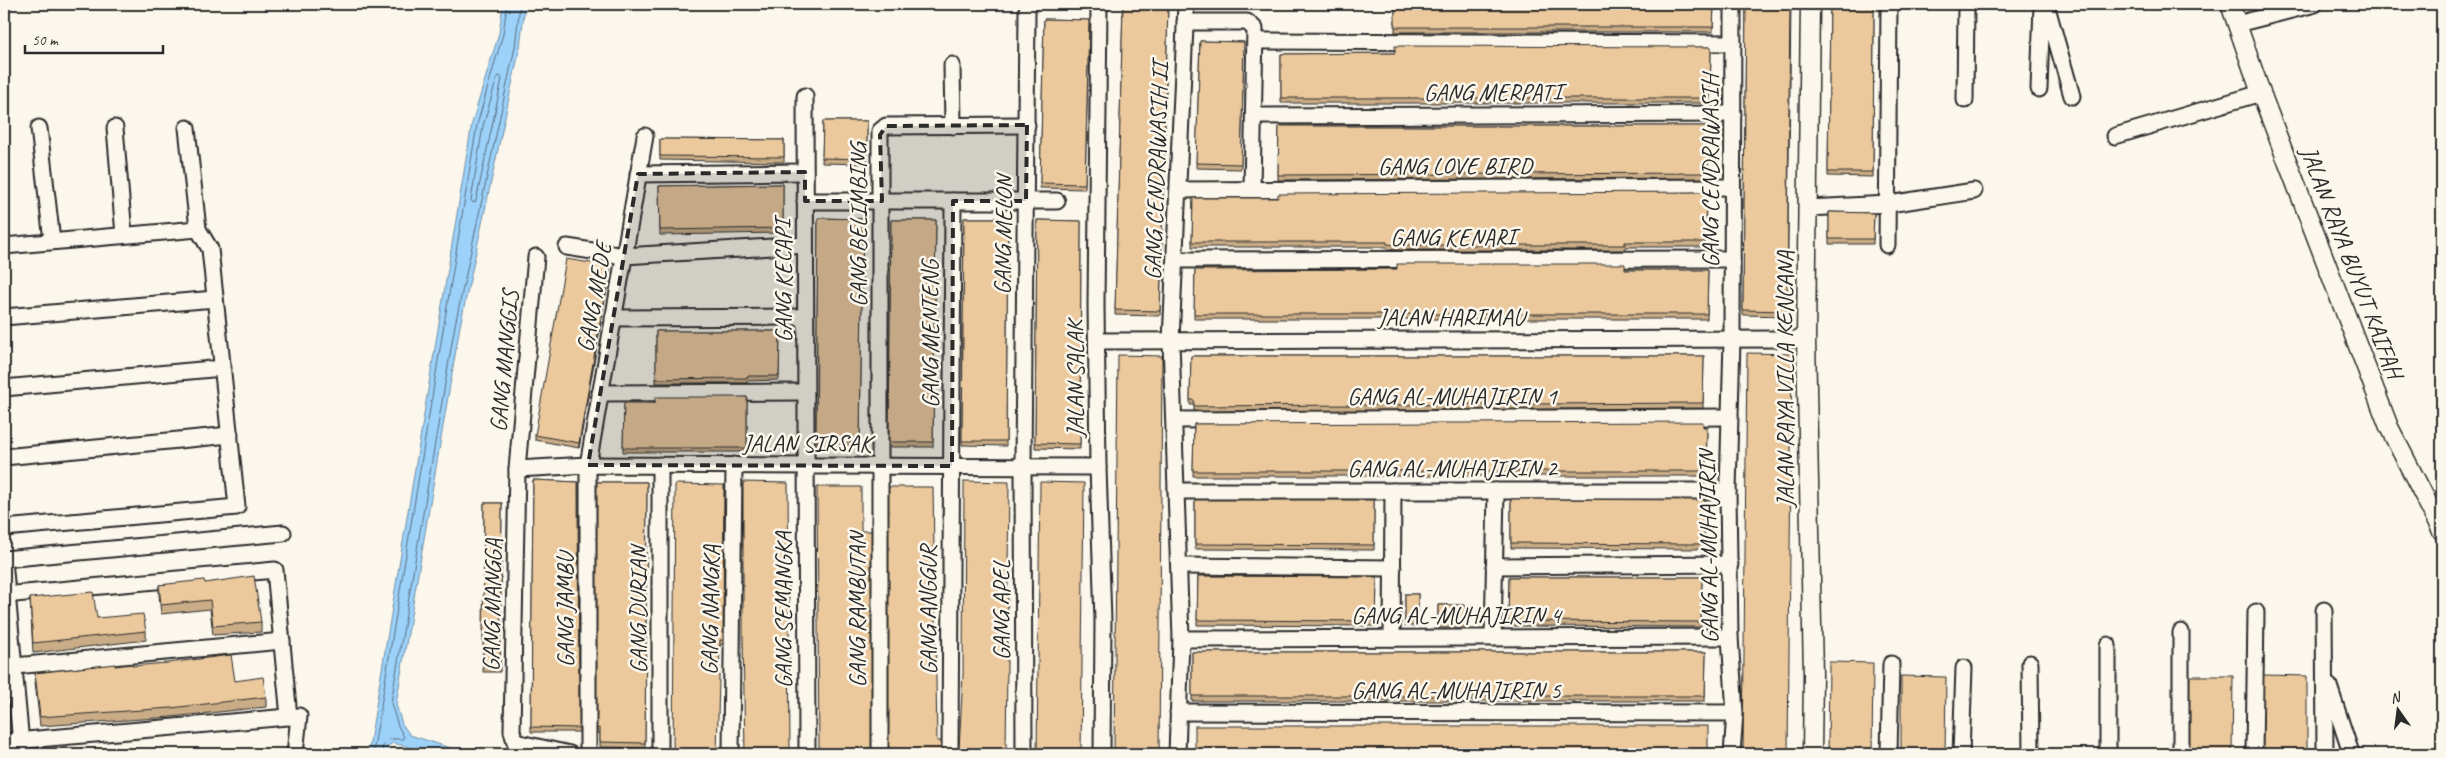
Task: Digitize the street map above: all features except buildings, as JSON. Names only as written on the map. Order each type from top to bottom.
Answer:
[{"type":"street","name":"GANG MELON","points":[[1023,466],[1028,4]]},
{"type":"street","name":"JALAN SALAK","points":[[1099,4],[1097,341],[1098,467],[1103,620],[1102,754]]},
{"type":"street","name":"GANG CENDRAWASIH II","points":[[1177,754],[1181,639],[1171,341],[1186,4]]},
{"type":"street","name":"GANG CENDRAWASIH","points":[[1732,339],[1733,4]]},
{"type":"street","name":"JALAN RAYA VILLA KENCANA","points":[[1810,4],[1806,338],[1813,674],[1812,754]]},
{"type":"street","points":[[1887,245],[1889,204],[1889,4]]},
{"type":"street","points":[[1965,100],[1966,4]]},
{"type":"street","points":[[2038,89],[2042,4]]},
{"type":"street","points":[[2046,4],[2072,96]]},
{"type":"street","name":"JALAN RAYA BUYUT KAIFAH","points":[[2230,4],[2261,94],[2389,426],[2442,531]]},
{"type":"street","points":[[2237,24],[2315,4]]},
{"type":"street","points":[[1185,22],[1247,22],[1255,29],[1252,189]]},
{"type":"street","points":[[1256,41],[1733,43]]},
{"type":"street","points":[[952,65],[953,126]]},
{"type":"street","points":[[2116,136],[2261,94]]},
{"type":"street","name":"GANG KECAPI","points":[[805,96],[805,466]]},
{"type":"street","name":"GANG MERPATI","points":[[1254,116],[1733,114]]},
{"type":"street","name":"GANG BELIMBING","points":[[879,466],[882,201],[880,131],[886,126],[1027,125]]},
{"type":"street","points":[[39,128],[52,241]]},
{"type":"street","points":[[115,128],[124,235]]},
{"type":"street","points":[[4,528],[237,507],[210,249],[198,228],[186,128]]},
{"type":"street","name":"GANG MEDE","points":[[588,465],[645,136]]},
{"type":"street","points":[[638,174],[805,172]]},
{"type":"street","name":"GANG LOVE BIRD","points":[[1178,190],[1732,186]]},
{"type":"street","points":[[1808,208],[1889,204],[1974,191]]},
{"type":"street","points":[[805,201],[1057,201]]},
{"type":"street","name":"GANG MENTENG","points":[[952,466],[953,201]]},
{"type":"street","points":[[4,246],[198,228]]},
{"type":"street","points":[[567,247],[624,256],[805,246]]},
{"type":"street","name":"GANG MANGGIS","points":[[517,469],[536,257]]},
{"type":"street","name":"GANG KENARI","points":[[1175,260],[1732,259]]},
{"type":"street","points":[[4,317],[215,299]]},
{"type":"street","points":[[614,318],[805,317]]},
{"type":"street","name":"JALAN HARIMAU","points":[[1097,341],[1806,338]]},
{"type":"street","name":"GANG AL-MUHAJIRIN","points":[[1732,339],[1728,491],[1730,637],[1735,713],[1732,754]]},
{"type":"street","points":[[4,388],[223,368]]},
{"type":"street","points":[[600,393],[805,392]]},
{"type":"street","name":"GANG AL-MUHAJIRIN 1","points":[[1174,420],[1730,417]]},
{"type":"street","points":[[4,457],[230,435]]},
{"type":"street","name":"JALAN SIRSAK","points":[[517,469],[588,465],[1098,467]]},
{"type":"street","name":"GANG JAMBU","points":[[588,465],[588,754]]},
{"type":"street","name":"GANG DURIAN","points":[[660,465],[660,754]]},
{"type":"street","name":"GANG NANGKA","points":[[731,754],[734,466]]},
{"type":"street","name":"GANG SEMANGKA","points":[[805,466],[807,754]]},
{"type":"street","name":"GANG RAMBUTAN","points":[[879,466],[880,754]]},
{"type":"street","name":"GANG ANGGUR","points":[[950,754],[952,466]]},
{"type":"street","name":"GANG APEL","points":[[1023,466],[1024,754]]},
{"type":"street","name":"GANG MANGGA","points":[[517,469],[512,731],[515,742],[570,754]]},
{"type":"street","name":"GANG AL-MUHAJIRIN 2","points":[[1176,491],[1728,491]]},
{"type":"street","points":[[1392,638],[1393,491]]},
{"type":"street","points":[[1493,638],[1496,491]]},
{"type":"street","points":[[21,747],[9,667],[4,560],[283,533]]},
{"type":"street","points":[[1494,566],[1730,564]]},
{"type":"street","points":[[1179,566],[1393,568]]},
{"type":"street","points":[[5,595],[275,570],[289,717]]},
{"type":"street","points":[[2324,610],[2325,754]]},
{"type":"street","points":[[2254,754],[2256,612]]},
{"type":"street","points":[[2181,632],[2181,754]]},
{"type":"street","name":"GANG AL-MUHAJIRIN 4","points":[[1181,639],[1730,637]]},
{"type":"street","points":[[9,667],[282,642]]},
{"type":"street","points":[[2108,645],[2108,754]]},
{"type":"street","points":[[2030,663],[2031,754]]},
{"type":"street","points":[[1889,754],[1891,664]]},
{"type":"street","points":[[1961,754],[1964,668]]},
{"type":"street","points":[[2324,672],[2351,753]]},
{"type":"street","name":"GANG AL-MUHAJIRIN 5","points":[[1178,712],[1735,713]]},
{"type":"street","points":[[4,742],[21,747],[300,716],[295,754]]},
{"type":"highlighted area","points":[[1027,125],[1026,201],[953,201],[952,466],[588,465],[638,174],[805,172],[805,201],[882,201],[880,135],[886,126]]},
{"type":"water","points":[[503,4],[525,4],[520,47],[460,326],[396,704],[402,724],[410,735],[469,754],[436,754],[393,743],[388,746],[387,754],[368,754],[472,123],[499,33]]}]
